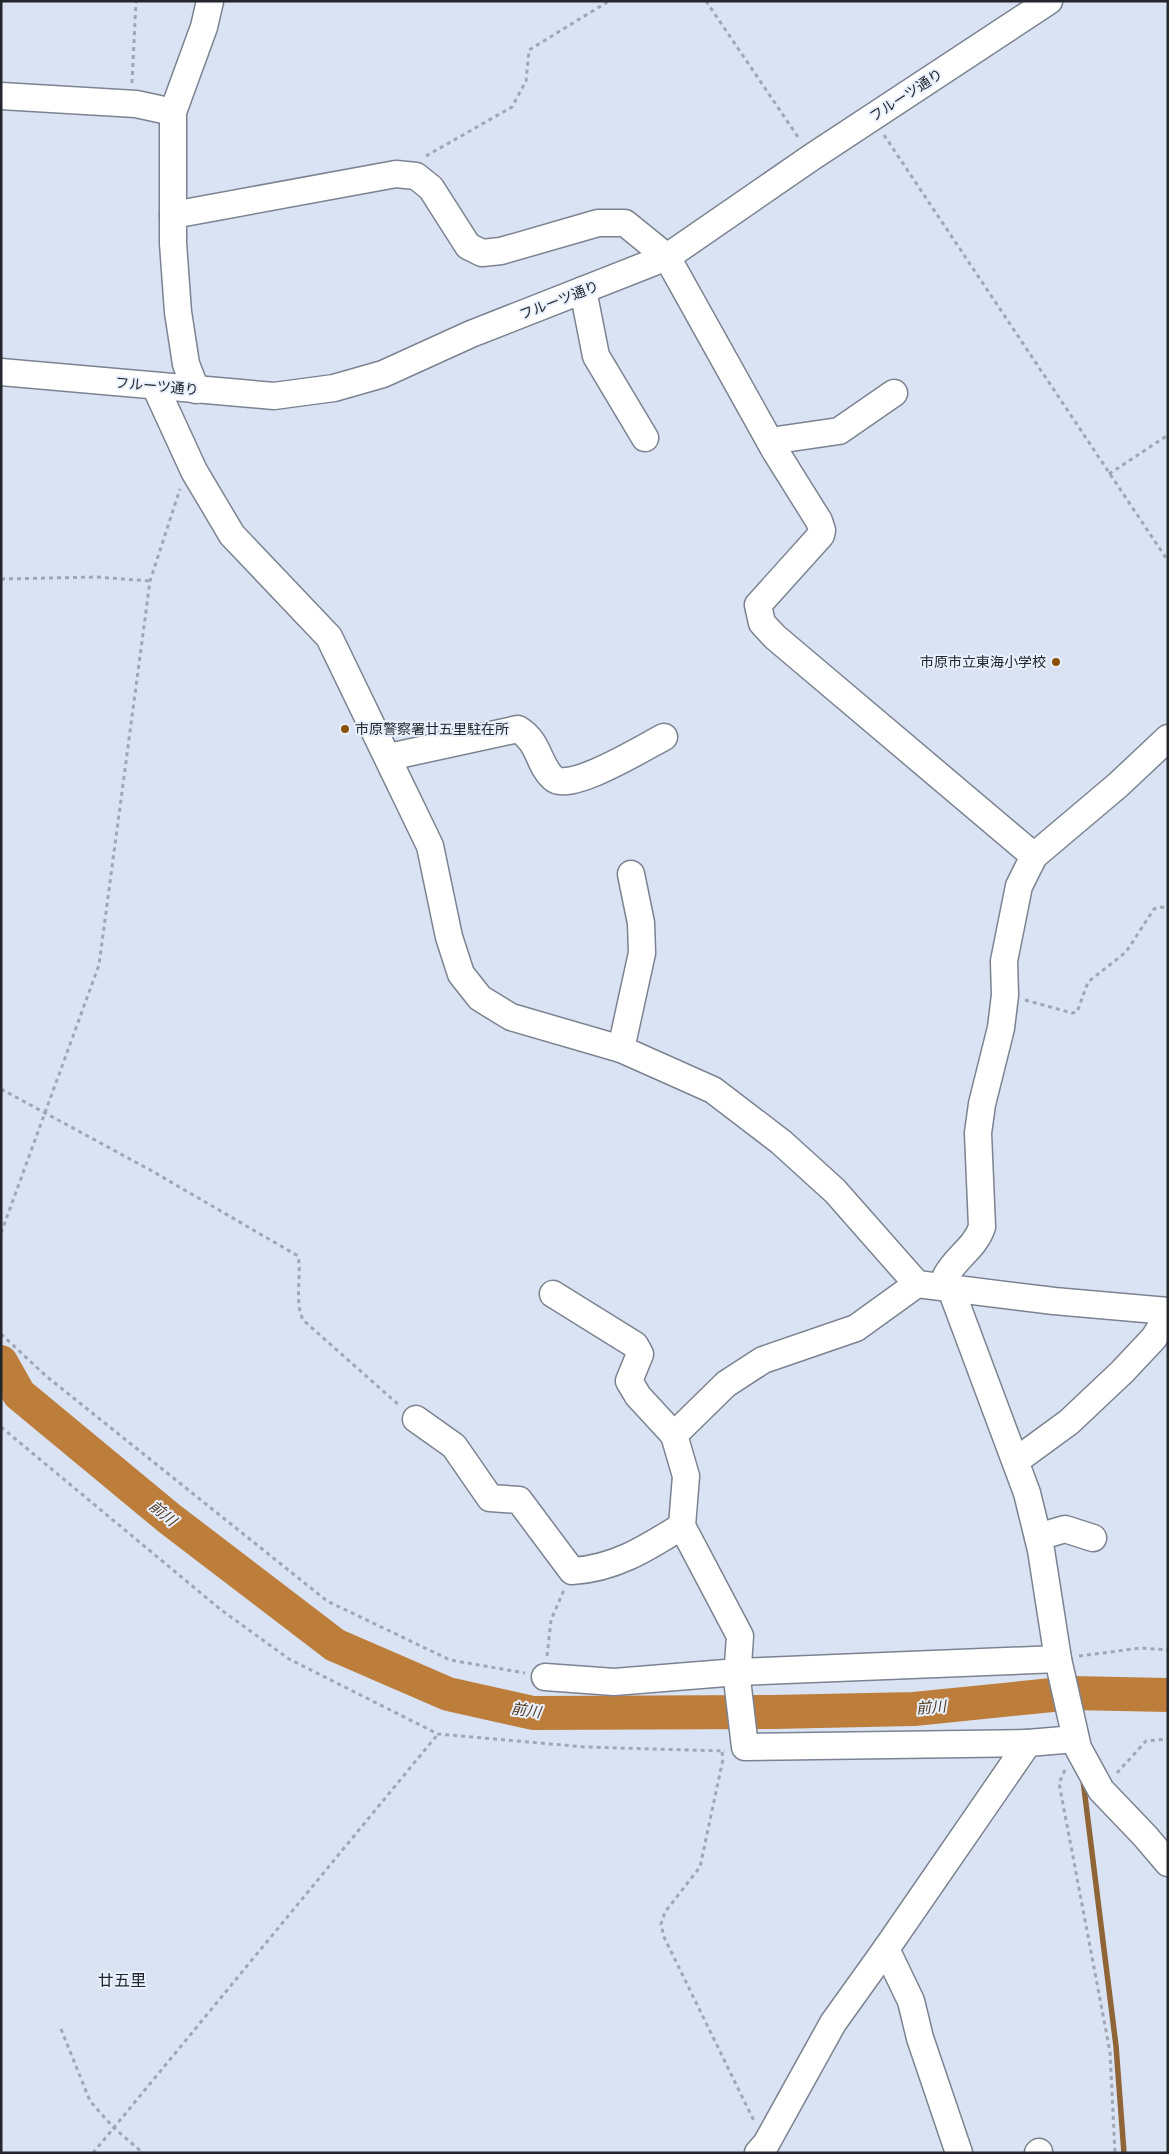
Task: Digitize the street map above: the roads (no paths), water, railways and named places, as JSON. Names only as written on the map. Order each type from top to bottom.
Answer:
[{"type":"street","points":[[196,390],[186,364],[178,312],[173,215],[173,112],[204,27],[210,1]]},
{"type":"street","name":"フルーツ通り","points":[[1,372],[274,396],[334,388],[383,374],[471,334],[667,257],[872,116],[1049,1]]},
{"type":"street","points":[[1,96],[131,104],[173,112]]},
{"type":"street","points":[[173,215],[396,174],[416,176],[431,188],[468,246],[482,253],[501,251],[598,223],[625,223],[667,257],[770,441],[819,521],[822,530],[820,535],[758,605],[762,622],[775,637],[1034,856]]},
{"type":"street","points":[[583,290],[596,356],[645,438]]},
{"type":"street","points":[[155,386],[194,470],[232,535],[329,637],[389,757],[430,846],[449,936],[461,974],[480,998],[511,1017],[621,1049],[713,1090],[781,1142],[835,1190],[917,1284]]},
{"type":"street","points":[[770,441],[839,431],[894,393]]},
{"type":"street","points":[[389,757],[518,729],[528,735],[553,778],[561,782],[582,779],[664,737]]},
{"type":"street","points":[[1168,738],[1118,785],[1034,856],[1019,886],[1008,932],[1004,961],[1005,995],[1001,1028],[982,1104],[978,1133],[982,1227],[978,1239],[952,1265],[946,1276],[1017,1460],[1038,1537],[1058,1659],[1076,1743],[1101,1790],[1168,1863]]},
{"type":"street","points":[[621,1049],[642,953],[642,923],[631,874]]},
{"type":"street","points":[[674,1435],[726,1384],[763,1360],[856,1328],[917,1284],[1054,1301],[1168,1310]]},
{"type":"street","points":[[553,1294],[635,1345],[640,1354],[629,1381],[638,1396],[674,1435],[686,1476],[682,1526],[740,1636],[733,1749],[1076,1743]]},
{"type":"street","points":[[1017,1460],[1069,1422],[1122,1372],[1154,1338],[1168,1315]]},
{"type":"street","points":[[416,1419],[454,1446],[490,1498],[518,1500],[572,1571],[594,1570],[640,1552],[682,1526]]},
{"type":"street","points":[[1038,1537],[1065,1529],[1094,1538]]},
{"type":"street","points":[[545,1677],[614,1682],[1058,1659]]},
{"type":"street","points":[[765,2150],[832,2023],[886,1949],[1028,1743]]},
{"type":"street","points":[[886,1949],[911,2001],[920,2038],[959,2153]]},
{"type":"waterway","name":"前川","points":[[1,1362],[19,1394],[170,1519],[335,1645],[448,1694],[533,1713],[773,1712],[914,1709],[1072,1693],[1168,1695]]},
{"type":"waterway","points":[[1083,1780],[1116,2046],[1124,2153]]},
{"type":"place","name":"市原市立東海小学校","points":[[1056,662]]},
{"type":"place","name":"市原警察署廿五里駐在所","points":[[345,729]]},
{"type":"district","name":"廿五里","points":[[122,1980]]}]
